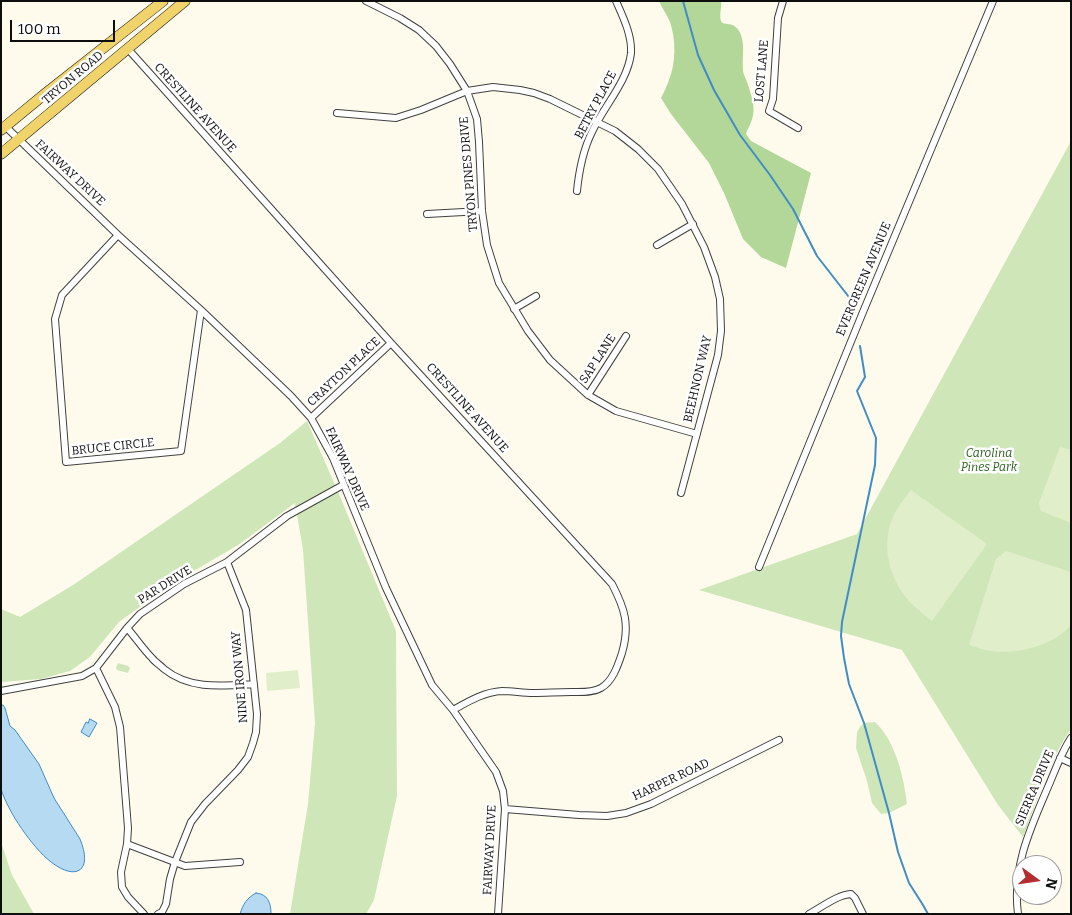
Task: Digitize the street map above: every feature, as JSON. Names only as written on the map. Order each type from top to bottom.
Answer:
[{"type":"main road","name":"TRYON ROAD","points":[[4,128],[163,1]]},
{"type":"main road","name":"TRYON ROAD","points":[[1,154],[184,1]]},
{"type":"street","name":"TRYON PINES DRIVE","points":[[366,1],[419,30],[436,46],[467,91],[477,118],[480,142],[482,212],[487,245],[498,283],[550,360],[588,395],[616,411],[697,434]]},
{"type":"street","name":"BETRY PLACE","points":[[577,191],[578,174],[592,132],[629,66],[630,39],[616,1]]},
{"type":"street","name":"LOST LANE","points":[[783,1],[778,18],[773,99],[769,111],[798,128]]},
{"type":"street","name":"EVERGREEN AVENUE","points":[[759,567],[992,1]]},
{"type":"street","name":"CRESTLINE AVENUE","points":[[128,49],[391,343],[612,584],[619,598],[625,612],[626,629],[624,643],[616,669],[610,680],[601,688],[586,692],[532,693],[503,691],[488,693],[453,710]]},
{"type":"street","name":"BEEHNON WAY","points":[[337,113],[396,118],[467,91],[493,87],[520,90],[550,99],[615,131],[638,149],[658,170],[682,204],[693,224],[715,277],[720,299],[721,323],[718,355],[682,493]]},
{"type":"street","name":"FAIRWAY DRIVE","points":[[4,128],[201,310],[291,396],[311,418],[333,458],[386,588],[432,685],[453,710],[496,772],[503,791],[506,809],[498,914]]},
{"type":"street","points":[[427,214],[482,212]]},
{"type":"street","points":[[658,245],[693,224]]},
{"type":"street","name":"BRUCE CIRCLE","points":[[118,234],[62,295],[55,319],[66,462],[181,451],[201,310]]},
{"type":"street","points":[[514,308],[536,296]]},
{"type":"street","name":"SAP LANE","points":[[588,395],[626,336]]},
{"type":"street","name":"CRAYTON PLACE","points":[[311,418],[391,343]]},
{"type":"street","name":"PAR DRIVE","points":[[1,691],[82,676],[96,668],[140,614],[184,584],[227,562],[287,516],[343,485]]},
{"type":"street","name":"NINE IRON WAY","points":[[158,914],[162,912],[166,904],[175,862],[191,822],[248,757],[256,732],[257,714],[246,610],[227,562]]},
{"type":"street","points":[[127,628],[138,639],[153,660],[181,680],[195,684],[220,686],[254,684]]},
{"type":"street","points":[[96,668],[115,707],[120,727],[128,828],[127,844],[121,872],[122,886],[128,897],[144,914]]},
{"type":"street","name":"SIERRA DRIVE","points":[[1018,914],[1017,878],[1028,832],[1060,758],[1071,738]]},
{"type":"street","name":"HARPER ROAD","points":[[506,809],[590,816],[626,813],[651,804],[779,740]]},
{"type":"street","points":[[1060,758],[1071,763]]},
{"type":"street","points":[[127,844],[185,866],[240,862]]},
{"type":"street","points":[[809,914],[846,894],[851,894],[855,898],[863,914]]},
{"type":"green space","points":[[659,1],[721,1],[720,16],[722,23],[736,27],[742,39],[743,72],[753,108],[752,118],[746,134],[751,141],[811,173],[786,268],[761,257],[743,239],[709,163],[661,98],[673,66],[674,51],[670,22]]},
{"type":"green space","name":"Carolina Pines Park","points":[[1071,141],[1071,729],[1056,754],[1023,837],[998,805],[902,650],[699,590],[857,534]]},
{"type":"green space","points":[[307,421],[396,631],[397,796],[374,900],[366,914],[290,914],[308,804],[315,723],[303,550],[295,503],[238,545],[170,585],[119,622],[90,657],[70,671],[41,679],[1,682],[1,609],[20,617],[73,585],[280,443]]},
{"type":"green space","points":[[1060,447],[1071,450],[1071,523],[1041,511],[1039,503]]},
{"type":"green space","points":[[911,490],[987,544],[932,621],[911,603],[900,590],[890,566],[888,554],[887,542],[893,517]]},
{"type":"green space","points":[[1006,551],[1071,572],[1071,625],[1064,632],[1046,643],[1024,650],[1002,652],[969,645],[996,559]]},
{"type":"green space","points":[[118,663],[130,668],[128,673],[117,670]]},
{"type":"green space","points":[[298,670],[300,688],[267,691],[266,673]]},
{"type":"green space","points":[[875,722],[893,749],[904,782],[907,804],[889,813],[881,814],[872,803],[856,748],[857,732],[860,727],[864,723]]},
{"type":"green space","points":[[1,842],[12,875],[34,914],[1,914]]},
{"type":"water","points":[[1,705],[5,708],[10,726],[15,730],[39,764],[54,798],[80,839],[85,858],[80,870],[75,872],[60,868],[44,856],[36,848],[15,818],[4,798],[1,789]]},
{"type":"water","points":[[90,719],[97,723],[89,737],[81,732],[86,722],[88,723]]},
{"type":"water","points":[[256,893],[266,897],[271,914],[240,914],[242,907]]},
{"type":"waterway","points":[[683,1],[698,55],[714,90],[740,135],[793,209],[817,256],[852,301]]},
{"type":"waterway","points":[[844,320],[845,308]]},
{"type":"waterway","points":[[860,346],[865,377],[857,391],[876,438],[875,465],[842,622],[841,636],[849,684],[864,723],[898,852],[909,883],[928,914]]}]
